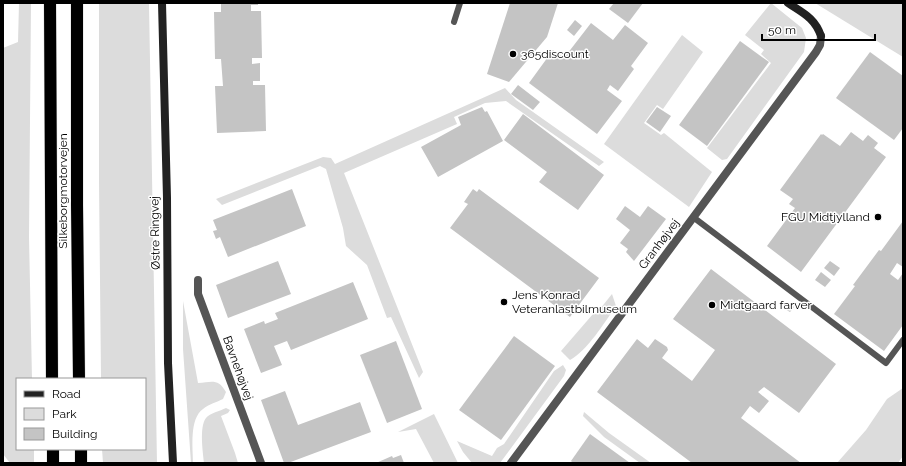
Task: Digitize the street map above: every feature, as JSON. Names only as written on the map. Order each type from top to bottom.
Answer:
[{"type":"highway","name":"Silkeborgmotorvejen","points":[[50,3],[52,378]]},
{"type":"highway","name":"Silkeborgmotorvejen","points":[[77,3],[79,378]]},
{"type":"highway","points":[[53,450],[53,463]]},
{"type":"highway","points":[[81,450],[81,463]]},
{"type":"main road","name":"Østre Ringvej","points":[[162,3],[167,210],[168,363],[173,463]]},
{"type":"main road","points":[[788,3],[811,18],[818,26],[821,36]]},
{"type":"street","name":"Granhøjvej","points":[[511,463],[816,52],[820,45],[821,36]]},
{"type":"street","name":"Bavnehøjvej","points":[[198,280],[198,294],[261,463]]},
{"type":"lane","points":[[454,22],[460,3]]},
{"type":"lane","points":[[693,217],[886,363],[903,340]]},
{"type":"green space","points":[[19,3],[31,3],[29,237],[32,378],[16,378],[16,450],[34,450],[34,463],[10,463],[3,454],[3,48],[18,42]]},
{"type":"green space","points":[[99,3],[149,3],[157,463],[103,463],[102,450],[146,450],[146,378],[101,378]]},
{"type":"green space","points":[[771,3],[802,28],[806,38],[804,52],[727,159],[722,160],[707,148],[771,63],[761,54],[764,50],[745,35]]},
{"type":"green space","points":[[815,3],[903,3],[903,57]]},
{"type":"green space","points":[[682,35],[703,52],[663,109],[657,105],[644,123],[661,135],[664,133],[712,172],[689,207],[604,144]]},
{"type":"green space","points":[[505,88],[516,100],[604,162],[599,166],[506,101],[485,103],[454,117],[457,124],[344,173],[423,372],[419,378],[391,317],[387,318],[367,265],[346,246],[343,228],[326,169],[320,166],[222,205],[216,199],[323,157],[331,158],[335,164]]},
{"type":"green space","points":[[612,294],[616,306],[589,343],[577,356],[570,360],[561,351],[593,314],[596,314]]},
{"type":"green space","points":[[183,301],[198,383],[214,382],[220,385],[226,392],[223,399],[210,404],[203,409],[196,420],[192,442],[193,463],[191,463],[183,349]]},
{"type":"green space","points":[[563,365],[566,370],[564,376],[500,463],[472,463],[463,452],[457,441],[492,456],[497,448],[504,444],[554,371]]},
{"type":"green space","points":[[903,388],[903,456],[898,463],[837,463],[866,430],[887,399]]},
{"type":"green space","points":[[226,408],[230,410],[228,413],[221,416],[238,463],[204,463],[202,440],[204,422],[210,415]]},
{"type":"green space","points":[[584,412],[609,433],[651,463],[640,463],[604,437],[583,416]]},
{"type":"green space","points":[[434,414],[458,463],[434,463],[416,429],[398,432]]},
{"type":"building","points":[[221,3],[258,3],[258,5],[251,5],[251,11],[261,11],[262,58],[252,58],[252,64],[260,63],[260,81],[253,81],[253,85],[265,85],[266,131],[217,133],[215,86],[223,86],[221,59],[215,59],[214,12],[221,12]]},
{"type":"building","name":"365discount","points":[[510,3],[558,3],[547,37],[509,82],[487,74]]},
{"type":"building","points":[[614,3],[643,3],[628,23],[609,9]]},
{"type":"building","points":[[575,20],[582,26],[574,36],[567,30]]},
{"type":"building","points":[[591,23],[613,40],[625,25],[648,43],[631,66],[634,69],[618,91],[610,85],[607,90],[622,101],[597,134],[529,83],[553,50],[564,58]]},
{"type":"building","points":[[740,41],[769,62],[707,146],[679,125]]},
{"type":"building","points":[[870,52],[903,76],[903,128],[894,140],[836,98]]},
{"type":"building","points":[[518,85],[540,102],[533,110],[511,94]]},
{"type":"building","points":[[482,107],[485,112],[487,111],[503,141],[438,177],[421,147],[461,125],[458,117]]},
{"type":"building","points":[[657,107],[671,116],[660,132],[646,122]]},
{"type":"building","points":[[523,114],[604,175],[578,210],[539,182],[547,172],[504,140]]},
{"type":"building","points":[[851,132],[863,141],[868,135],[878,143],[874,148],[886,157],[801,272],[767,246],[795,208],[789,204],[793,199],[780,190],[821,134],[840,146]]},
{"type":"building","points":[[292,189],[306,226],[228,257],[220,237],[216,239],[213,231],[217,230],[213,220]]},
{"type":"building","points":[[473,189],[477,192],[479,189],[599,278],[570,317],[450,228],[468,204],[464,202]]},
{"type":"building","points":[[625,206],[640,217],[648,206],[666,219],[634,261],[626,252],[628,249],[620,243],[630,230],[616,219]]},
{"type":"building","points":[[903,221],[903,267],[897,263],[890,274],[898,280],[903,273],[903,325],[884,351],[834,314],[855,286],[853,285]]},
{"type":"building","points":[[278,261],[291,294],[228,318],[216,285]]},
{"type":"building","points":[[830,261],[840,268],[834,276],[824,268]]},
{"type":"building","points":[[711,269],[836,364],[799,413],[764,387],[758,392],[769,401],[759,413],[750,406],[741,418],[801,463],[692,463],[597,392],[637,339],[648,348],[655,339],[667,347],[668,350],[662,358],[692,381],[715,350],[673,319]]},
{"type":"building","points":[[821,272],[831,280],[825,287],[815,280]]},
{"type":"building","points":[[353,282],[368,319],[291,350],[287,341],[274,346],[282,365],[261,373],[244,329],[264,321],[265,324],[278,319],[275,313]]},
{"type":"building","points":[[788,302],[794,307],[790,312],[783,308]]},
{"type":"building","points":[[514,336],[555,366],[501,440],[459,410]]},
{"type":"building","points":[[396,341],[422,409],[387,423],[360,355]]},
{"type":"building","points":[[285,391],[298,425],[360,402],[371,432],[288,463],[284,463],[261,400]]},
{"type":"building","points":[[590,434],[630,463],[573,463],[571,461]]},
{"type":"building","points":[[401,455],[404,463],[376,463],[392,456],[393,458]]},
{"type":"place","name":"365discount","points":[[513,54]]},
{"type":"place","name":"FGU Midtjylland","points":[[878,217]]},
{"type":"place","name":"Jens Konrad Veteranlastbilmuseum","points":[[504,302]]},
{"type":"place","name":"Midtgaard farver","points":[[712,305]]}]
